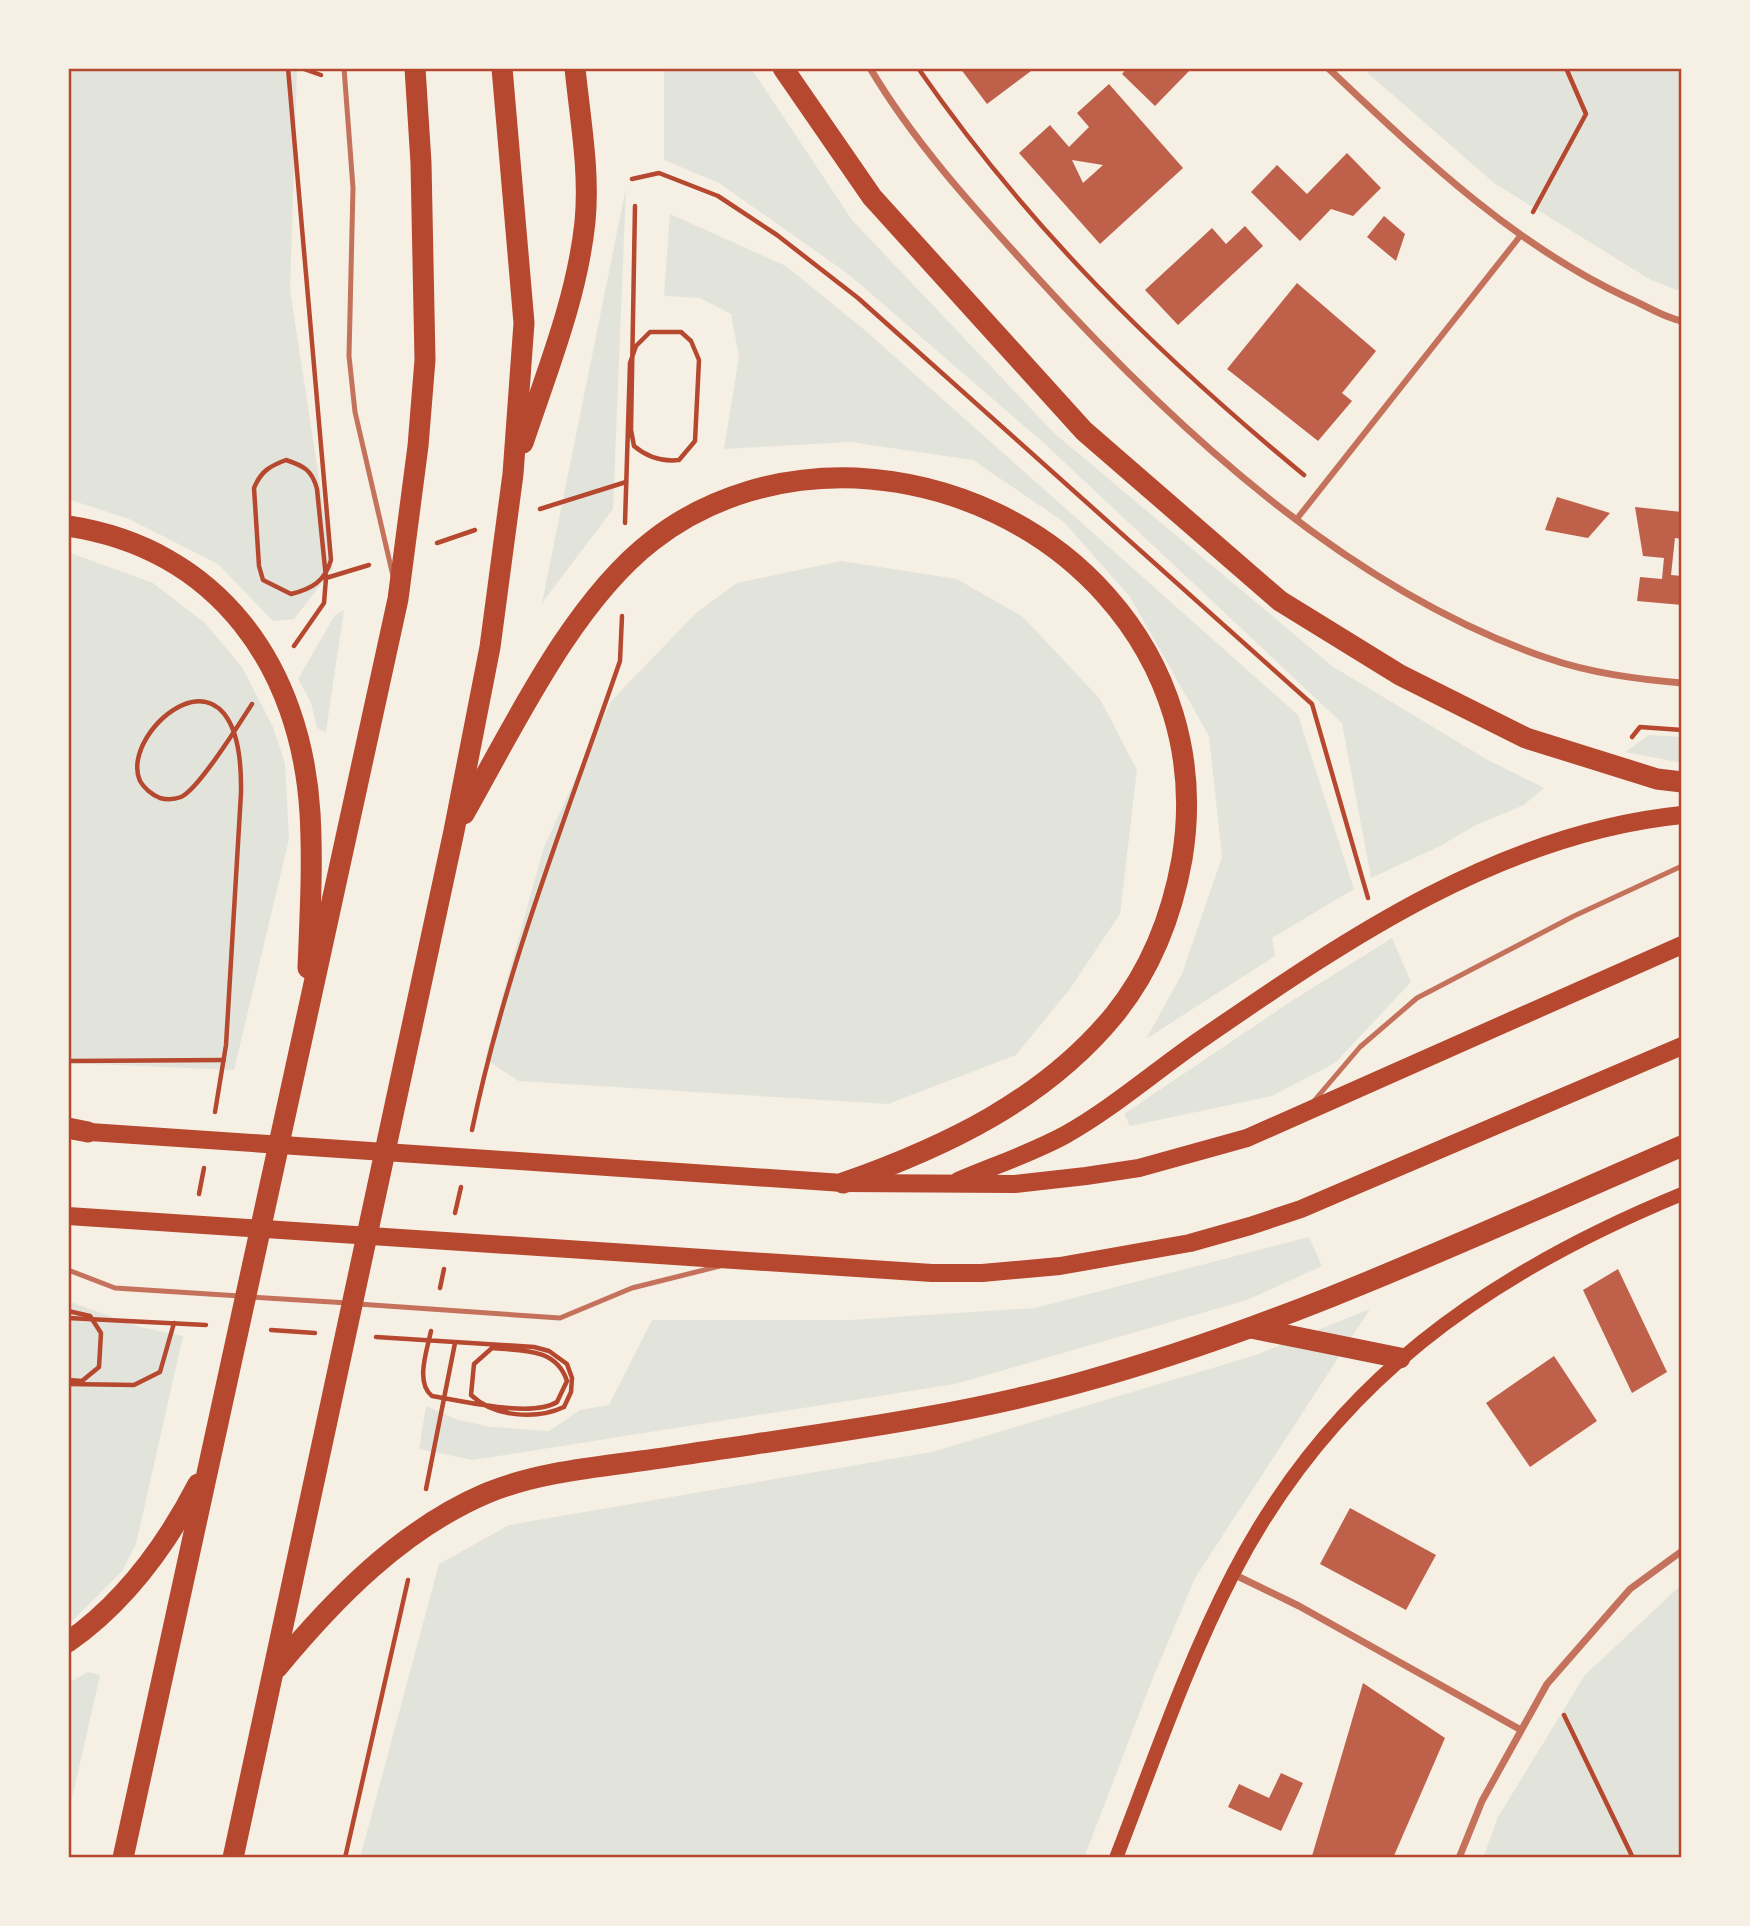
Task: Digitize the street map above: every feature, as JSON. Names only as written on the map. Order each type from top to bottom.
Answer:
[{"type":"highway","points":[[122,1858],[398,599],[418,446],[425,360],[421,163],[415,68]]},
{"type":"highway","points":[[233,1858],[454,831],[490,647],[513,474],[524,323],[502,68]]},
{"type":"highway","points":[[513,474],[573,290],[585,222],[585,166],[575,68]]},
{"type":"highway","points":[[783,68],[872,197],[1084,431],[1280,601],[1400,675],[1526,738],[1657,779],[1682,782]]},
{"type":"highway","points":[[454,831],[570,632],[592,601],[651,542],[709,506],[741,493],[774,484],[844,478],[923,486],[1000,513],[1062,553],[1090,577],[1122,615],[1155,668],[1180,741],[1187,813],[1183,848],[1178,883],[1155,950],[1116,1012],[1053,1074],[964,1134],[914,1158],[843,1183]]},
{"type":"highway","points":[[68,526],[102,532],[155,551],[208,586],[247,627],[275,674],[298,734],[310,811],[312,862],[307,1020]]},
{"type":"highway","points":[[273,1672],[348,1589],[390,1553],[424,1528],[489,1492],[519,1482],[583,1471],[932,1416],[1006,1401],[1129,1368],[1251,1328],[1682,1146]]},
{"type":"highway","points":[[1251,1328],[1400,1358]]},
{"type":"highway","points":[[68,1643],[114,1605],[139,1576],[170,1533],[211,1457]]},
{"type":"main road","points":[[948,1185],[1065,1135],[1205,1036],[1382,920],[1525,851],[1591,832],[1682,816]]},
{"type":"main road","points":[[75,1130],[843,1183],[1015,1184],[1139,1168],[1247,1138],[1682,945]]},
{"type":"main road","points":[[68,1216],[932,1273],[982,1273],[1060,1266],[1190,1243],[1300,1209],[1682,1046]]},
{"type":"main road","points":[[1116,1858],[1185,1682],[1233,1574],[1334,1424],[1400,1358],[1454,1315],[1539,1260],[1682,1194]]},
{"type":"street","points":[[870,68],[888,97],[972,207],[1079,324],[1176,417],[1296,520],[1403,590],[1484,633],[1548,659],[1626,677],[1682,683]]},
{"type":"street","points":[[1328,68],[1438,172],[1521,235],[1597,283],[1682,321]]},
{"type":"street","points":[[1296,520],[1521,235]]},
{"type":"street","points":[[1459,1858],[1482,1801],[1547,1684],[1630,1590],[1682,1551]]},
{"type":"street","points":[[1233,1574],[1299,1606],[1521,1730]]},
{"type":"lane","points":[[344,68],[354,188],[349,356],[355,412],[398,599]]},
{"type":"lane","points":[[1301,1116],[1360,1047],[1417,998],[1574,916],[1682,866]]},
{"type":"lane","points":[[68,1270],[115,1289],[560,1318],[632,1288],[745,1260]]},
{"type":"path","points":[[288,68],[331,560],[327,574],[318,582],[309,590],[291,594],[276,589],[263,580],[257,540],[254,488],[259,476],[269,467],[286,460],[304,466],[314,477],[317,489],[325,566],[326,578]]},
{"type":"path","points":[[918,68],[967,138],[1051,240],[1149,340],[1321,489]]},
{"type":"path","points":[[1521,235],[1586,114],[1566,68]]},
{"type":"path","points":[[632,179],[659,173],[718,196],[787,243],[858,298],[1312,704],[1366,895],[1382,920]]},
{"type":"path","points":[[624,537],[630,363],[633,354],[636,346],[650,332],[681,332],[691,341],[699,360],[695,441],[679,460],[668,461],[644,454],[634,446],[631,430],[631,404],[632,392],[632,366],[632,353],[635,206]]},
{"type":"path","points":[[481,1086],[525,940],[620,661],[622,606]]},
{"type":"path","points":[[213,1124],[226,1045],[242,769],[230,721],[211,702],[195,699],[175,708],[155,726],[145,742],[137,769],[141,782],[153,795],[168,800],[182,797],[195,785],[222,748]]},
{"type":"path","points":[[70,1061],[224,1060]]},
{"type":"path","points":[[197,1203],[205,1164]]},
{"type":"path","points":[[68,1382],[134,1385],[145,1382],[160,1372],[177,1309]]},
{"type":"path","points":[[68,1311],[90,1316],[102,1340],[99,1367],[82,1381],[68,1382]]},
{"type":"path","points":[[68,1318],[209,1325]]},
{"type":"path","points":[[264,1329],[319,1333]]},
{"type":"path","points":[[373,1337],[549,1351],[567,1364],[572,1378],[571,1392],[564,1406],[539,1415],[489,1410],[479,1403],[471,1395],[470,1384],[474,1364],[492,1348],[543,1353],[563,1369],[567,1381],[557,1402],[540,1410],[488,1404],[474,1402],[432,1396],[425,1391],[423,1384],[426,1356]]},
{"type":"path","points":[[424,1501],[456,1343]]},
{"type":"path","points":[[345,1858],[410,1567]]},
{"type":"path","points":[[1563,1715],[1633,1858]]},
{"type":"shaded area","points":[[68,68],[297,68],[290,290],[333,569],[294,619],[273,621],[218,564],[129,519],[68,499]]},
{"type":"shaded area","points":[[664,68],[751,68],[852,220],[1054,433],[1332,666],[1486,759],[1544,788],[1524,805],[1476,825],[1440,846],[1371,878],[1342,723],[1046,445],[847,273],[719,183],[664,160]]},
{"type":"shaded area","points":[[1362,68],[1682,68],[1682,292],[1651,280],[1494,183]]},
{"type":"shaded area","points":[[626,188],[613,509],[542,603]]},
{"type":"shaded area","points":[[670,214],[786,266],[867,332],[1298,715],[1354,889],[1272,938],[1275,956],[1146,1039],[1182,974],[1222,857],[1209,736],[1130,597],[1064,522],[973,460],[850,442],[724,449],[739,357],[731,314],[700,298],[664,296]]},
{"type":"shaded area","points":[[68,552],[153,583],[205,623],[242,667],[273,727],[285,763],[289,839],[234,1070],[68,1063]]},
{"type":"shaded area","points":[[841,561],[957,579],[1023,617],[1100,699],[1137,770],[1120,914],[1069,990],[1016,1055],[888,1104],[519,1081],[485,1059],[544,847],[611,701],[696,613],[737,583]]},
{"type":"shaded area","points":[[344,610],[326,732],[317,728],[311,703],[298,679],[335,615]]},
{"type":"shaded area","points":[[1649,735],[1682,737],[1682,763],[1625,752]]},
{"type":"shaded area","points":[[1392,938],[1411,982],[1335,1063],[1272,1096],[1130,1126],[1124,1114],[1290,1002]]},
{"type":"shaded area","points":[[1309,1237],[1322,1266],[1247,1300],[955,1384],[473,1460],[419,1449],[426,1406],[458,1420],[491,1427],[549,1431],[580,1410],[609,1405],[652,1320],[850,1320],[1035,1308]]},
{"type":"shaded area","points":[[68,1301],[140,1327],[183,1336],[136,1544],[122,1571],[68,1625]]},
{"type":"shaded area","points":[[1370,1309],[1195,1578],[1152,1680],[1084,1858],[360,1858],[439,1564],[509,1525],[932,1452],[1256,1355]]},
{"type":"shaded area","points":[[1682,1584],[1682,1858],[1483,1858],[1498,1817],[1585,1675]]},
{"type":"shaded area","points":[[88,1672],[100,1675],[68,1816],[68,1683]]},
{"type":"building","points":[[960,68],[1035,68],[987,104]]},
{"type":"building","points":[[1127,68],[1192,68],[1155,106],[1122,74]]},
{"type":"building","points":[[1109,84],[1183,168],[1100,244],[1019,153],[1050,125],[1069,147],[1089,127],[1077,113]],"holes":[[[1072,160],[1103,165],[1083,183]]]},
{"type":"building","points":[[1347,153],[1381,188],[1353,216],[1331,209],[1300,241],[1251,192],[1277,165],[1307,194]]},
{"type":"building","points":[[1384,216],[1405,234],[1396,261],[1367,237]]},
{"type":"building","points":[[1245,226],[1263,246],[1178,325],[1145,290],[1212,228],[1226,244]]},
{"type":"building","points":[[1297,283],[1376,351],[1342,393],[1352,401],[1318,441],[1227,369]]},
{"type":"building","points":[[1557,497],[1610,513],[1588,538],[1545,530]]},
{"type":"building","points":[[1635,507],[1682,512],[1682,539],[1675,538],[1671,575],[1682,576],[1682,605],[1637,601],[1640,577],[1662,579],[1664,558],[1643,556]]},
{"type":"building","points":[[1618,1269],[1667,1372],[1632,1393],[1583,1290]]},
{"type":"building","points":[[1554,1356],[1597,1421],[1530,1467],[1486,1403]]},
{"type":"building","points":[[1350,1508],[1436,1555],[1406,1610],[1320,1564]]},
{"type":"building","points":[[1363,1683],[1445,1738],[1393,1858],[1318,1858],[1312,1856]]},
{"type":"building","points":[[1281,1773],[1303,1783],[1281,1831],[1228,1807],[1239,1784],[1269,1798]]}]
